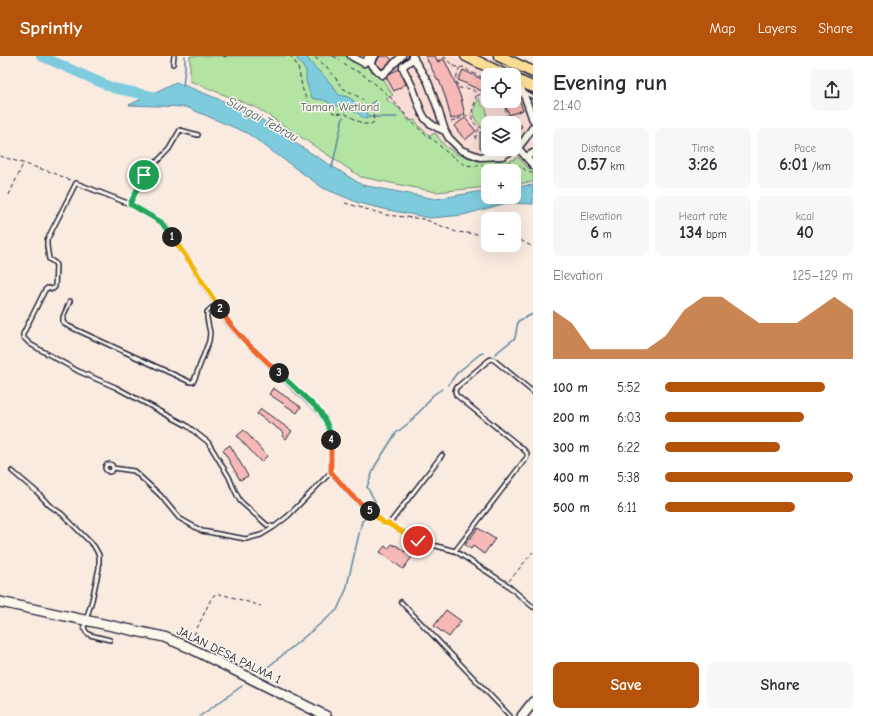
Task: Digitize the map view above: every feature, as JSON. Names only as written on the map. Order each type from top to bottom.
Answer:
[{"type":"main road","points":[[466,56],[490,68]]},
{"type":"main road","points":[[501,68],[497,59],[498,56],[533,72]]},
{"type":"main road","points":[[513,56],[520,67]]},
{"type":"main road","points":[[521,82],[533,87]]},
{"type":"street","points":[[351,56],[364,63],[369,56]]},
{"type":"street","points":[[376,56],[370,63],[382,75],[400,57]]},
{"type":"street","points":[[445,131],[428,122],[422,114],[414,90],[402,68],[413,57],[428,82],[445,131],[449,138],[461,150],[480,157],[502,156]]},
{"type":"street","points":[[481,64],[484,68]]},
{"type":"street","points":[[521,144],[533,127],[530,124],[533,120],[522,91]]},
{"type":"street","points":[[521,151],[533,165]]},
{"type":"street","points":[[526,157],[533,152]]},
{"type":"street","name":"JALAN DESA PALMA 1","points":[[0,602],[164,636],[326,716]]},
{"type":"street","points":[[522,716],[533,702]]},
{"type":"lane","points":[[173,64],[174,56]]},
{"type":"lane","points":[[522,91],[533,97]]},
{"type":"lane","points":[[525,99],[533,104]]},
{"type":"lane","points":[[130,204],[144,175],[169,148],[183,125]]},
{"type":"lane","points":[[180,130],[198,135]]},
{"type":"lane","points":[[274,527],[267,525],[240,501],[229,477],[208,442],[186,425],[115,387],[78,371],[30,344],[24,337],[23,334],[45,290],[47,288],[55,287],[56,266],[55,263],[49,259],[47,240],[76,183],[130,204],[161,222],[174,238],[230,324],[245,341],[300,394],[320,411],[331,434],[331,472],[352,496],[384,523],[389,524],[418,541],[454,551],[506,584],[533,607]]},
{"type":"lane","points":[[70,301],[63,317],[63,322],[66,325],[190,382],[193,382],[195,378],[209,341],[210,334],[207,312],[216,304]]},
{"type":"lane","points":[[454,551],[527,457],[527,453],[522,448],[456,395],[456,388],[492,359],[533,392]]},
{"type":"lane","points":[[389,524],[442,455]]},
{"type":"lane","points":[[113,468],[134,471],[160,495],[179,518],[202,531],[246,539],[261,534],[274,527],[288,516],[331,472]]},
{"type":"lane","points":[[12,471],[62,514],[94,546],[99,555],[99,568],[84,627],[86,632],[90,635],[110,640]]},
{"type":"lane","points":[[401,602],[510,716]]},
{"type":"path","points":[[223,56],[227,56]]},
{"type":"path","points":[[290,56],[294,59],[298,67],[302,87],[309,104],[315,107],[324,107],[334,113],[346,114],[363,124],[371,124],[374,122],[374,115],[367,104],[362,99],[342,88],[327,67],[313,56]]},
{"type":"path","points":[[334,56],[345,65],[362,74],[390,97],[411,121]]},
{"type":"path","points":[[437,61],[445,57],[453,66],[464,68],[481,77]]},
{"type":"path","points":[[459,68],[456,80],[458,88],[472,89],[476,96],[472,114],[473,122],[479,127],[475,139]]},
{"type":"path","points":[[476,96],[481,94]]},
{"type":"path","points":[[505,108],[506,116]]},
{"type":"path","points":[[451,122],[472,114]]},
{"type":"path","points":[[0,156],[54,173],[76,183]]},
{"type":"path","points":[[9,195],[23,164]]},
{"type":"path","points":[[345,203],[386,215],[424,219],[456,232],[481,234]]},
{"type":"path","points":[[521,241],[533,247]]},
{"type":"path","points":[[506,584],[533,552]]},
{"type":"path","points":[[188,647],[214,595],[219,594],[232,597],[261,606]]},
{"type":"shaded area","points":[[347,56],[452,56],[481,71],[481,108],[521,108],[521,92],[533,98],[533,173],[516,156],[482,161],[454,151],[435,133],[430,135],[416,120],[410,120],[389,99],[393,95],[379,74],[375,74],[367,64],[352,62]]},
{"type":"green space","name":"Taman Wetland","points":[[190,56],[346,56],[352,62],[366,65],[375,75],[378,75],[393,95],[386,99],[399,108],[409,121],[415,120],[430,136],[435,133],[445,146],[460,156],[461,155],[478,161],[506,159],[508,162],[518,157],[529,169],[533,169],[533,182],[521,183],[521,164],[481,164],[481,188],[436,192],[361,177],[257,108],[190,81]]},
{"type":"green space","points":[[479,98],[481,108],[485,108],[487,110],[486,116],[481,116],[481,126],[476,121],[474,116],[476,103]]},
{"type":"water","points":[[295,56],[306,56],[339,95],[348,97],[365,108],[369,117],[366,119],[363,118],[358,113],[340,106],[334,106],[324,100],[312,98],[306,80],[306,71]]},
{"type":"water","points":[[176,82],[253,113],[284,136],[362,185],[436,199],[481,191],[481,204],[503,204],[463,215],[431,218],[359,203],[323,188],[247,133],[186,107],[129,105]]},
{"type":"water","points":[[533,185],[533,204],[521,204],[521,186]]},
{"type":"building","points":[[380,56],[388,56],[392,60],[382,69],[376,63]]},
{"type":"building","points":[[425,56],[435,56],[438,62],[444,59],[461,98],[465,115],[451,119],[439,80],[438,81]]},
{"type":"building","points":[[399,69],[406,84],[394,91],[386,77]]},
{"type":"building","points":[[463,70],[481,79],[481,91],[458,80]]},
{"type":"building","points":[[521,104],[523,110],[509,115],[506,108],[521,108]]},
{"type":"building","points":[[465,118],[476,131],[465,140],[454,126]]},
{"type":"building","points":[[480,132],[481,132],[481,148]]},
{"type":"building","points":[[273,388],[301,407],[297,413],[269,394]]},
{"type":"building","points":[[261,409],[292,431],[286,439],[282,436],[284,433],[257,414]]},
{"type":"building","points":[[244,430],[267,456],[261,462],[237,436]]},
{"type":"building","points":[[230,445],[248,476],[240,480],[223,450]]},
{"type":"building","points":[[478,528],[495,539],[484,554],[473,546],[471,549],[465,545]]},
{"type":"building","points":[[392,544],[395,546],[396,545],[405,552],[408,548],[415,553],[403,569],[380,552],[385,546],[388,549]]},
{"type":"building","points":[[446,610],[461,621],[449,637],[434,626]]},
{"type":"waterway","name":"Sungai Tebrau","points":[[41,56],[113,88],[161,98]]},
{"type":"waterway","points":[[183,86],[185,56]]},
{"type":"waterway","points":[[365,108],[375,101]]},
{"type":"waterway","points":[[332,168],[343,117]]},
{"type":"waterway","points":[[369,117],[397,117]]},
{"type":"waterway","points":[[495,354],[515,338],[518,321],[533,314]]},
{"type":"waterway","points":[[448,385],[457,373],[483,353]]},
{"type":"waterway","points":[[374,507],[375,501],[367,487],[375,466],[396,433],[410,422],[433,395],[442,389]]},
{"type":"waterway","points":[[268,667],[337,610],[346,590],[362,521],[366,518]]},
{"type":"waterway","points":[[200,716],[242,686]]},
{"type":"route","points":[[144,175],[130,204],[161,222],[174,238],[230,324],[245,341],[300,394],[320,411],[331,434],[331,472],[352,496],[384,523],[389,524],[418,541]]}]
